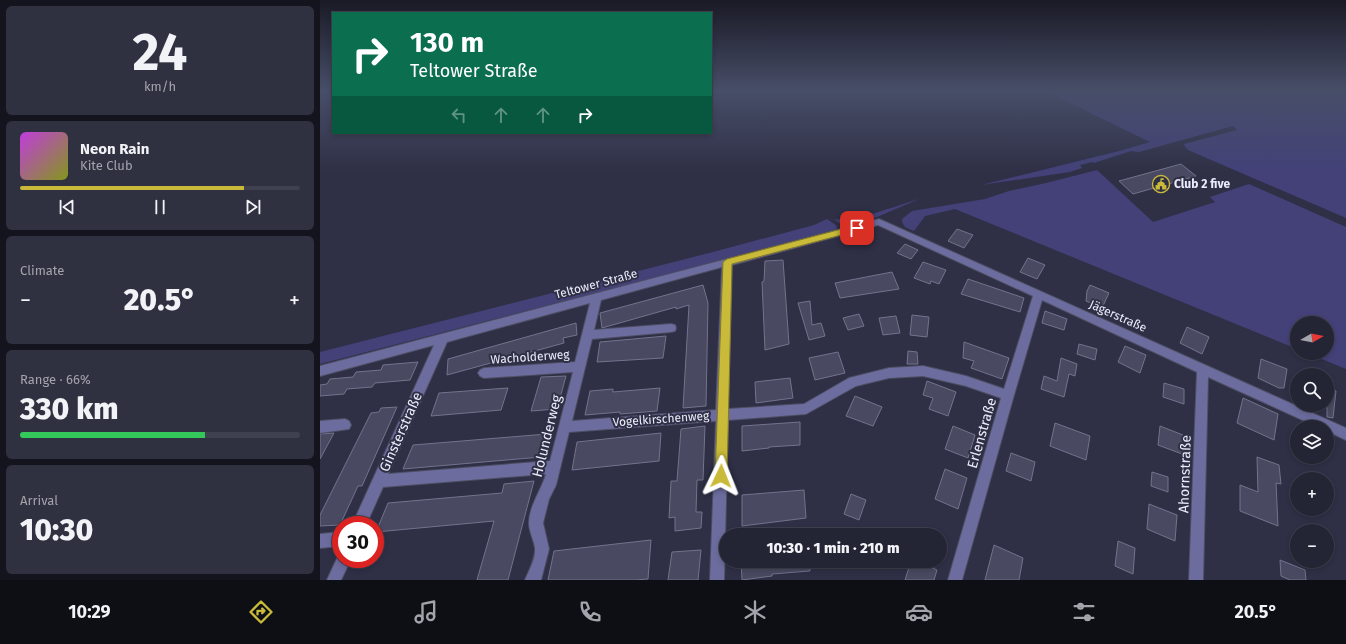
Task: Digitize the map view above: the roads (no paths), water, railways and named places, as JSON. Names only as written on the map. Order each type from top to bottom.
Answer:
[{"type":"street","name":"Teltower Straße","points":[[320,371],[879,222]]},
{"type":"street","name":"Jägerstraße","points":[[879,222],[1346,434]]},
{"type":"street","points":[[717,580],[727,262]]},
{"type":"street","name":"Erlenstraße","points":[[956,580],[1008,396],[1039,294]]},
{"type":"street","name":"Holunderweg","points":[[532,580],[536,575],[542,549],[536,523],[543,496],[550,485],[555,467],[597,297]]},
{"type":"street","points":[[588,335],[671,328]]},
{"type":"street","name":"Ginsterstraße","points":[[363,516],[444,338]]},
{"type":"street","name":"Wacholderweg","points":[[484,373],[579,367]]},
{"type":"street","name":"Ahornstraße","points":[[1196,580],[1203,369]]},
{"type":"street","name":"Vogelkirschenweg","points":[[565,427],[806,409],[853,382],[890,373],[922,371],[966,381],[1008,396]]},
{"type":"street","points":[[320,427],[345,425]]},
{"type":"street","points":[[379,481],[555,467]]},
{"type":"street","points":[[320,541],[332,540]]},
{"type":"street","points":[[334,580],[340,568]]},
{"type":"place","name":"Club 2 five","points":[[1161,184]]}]
